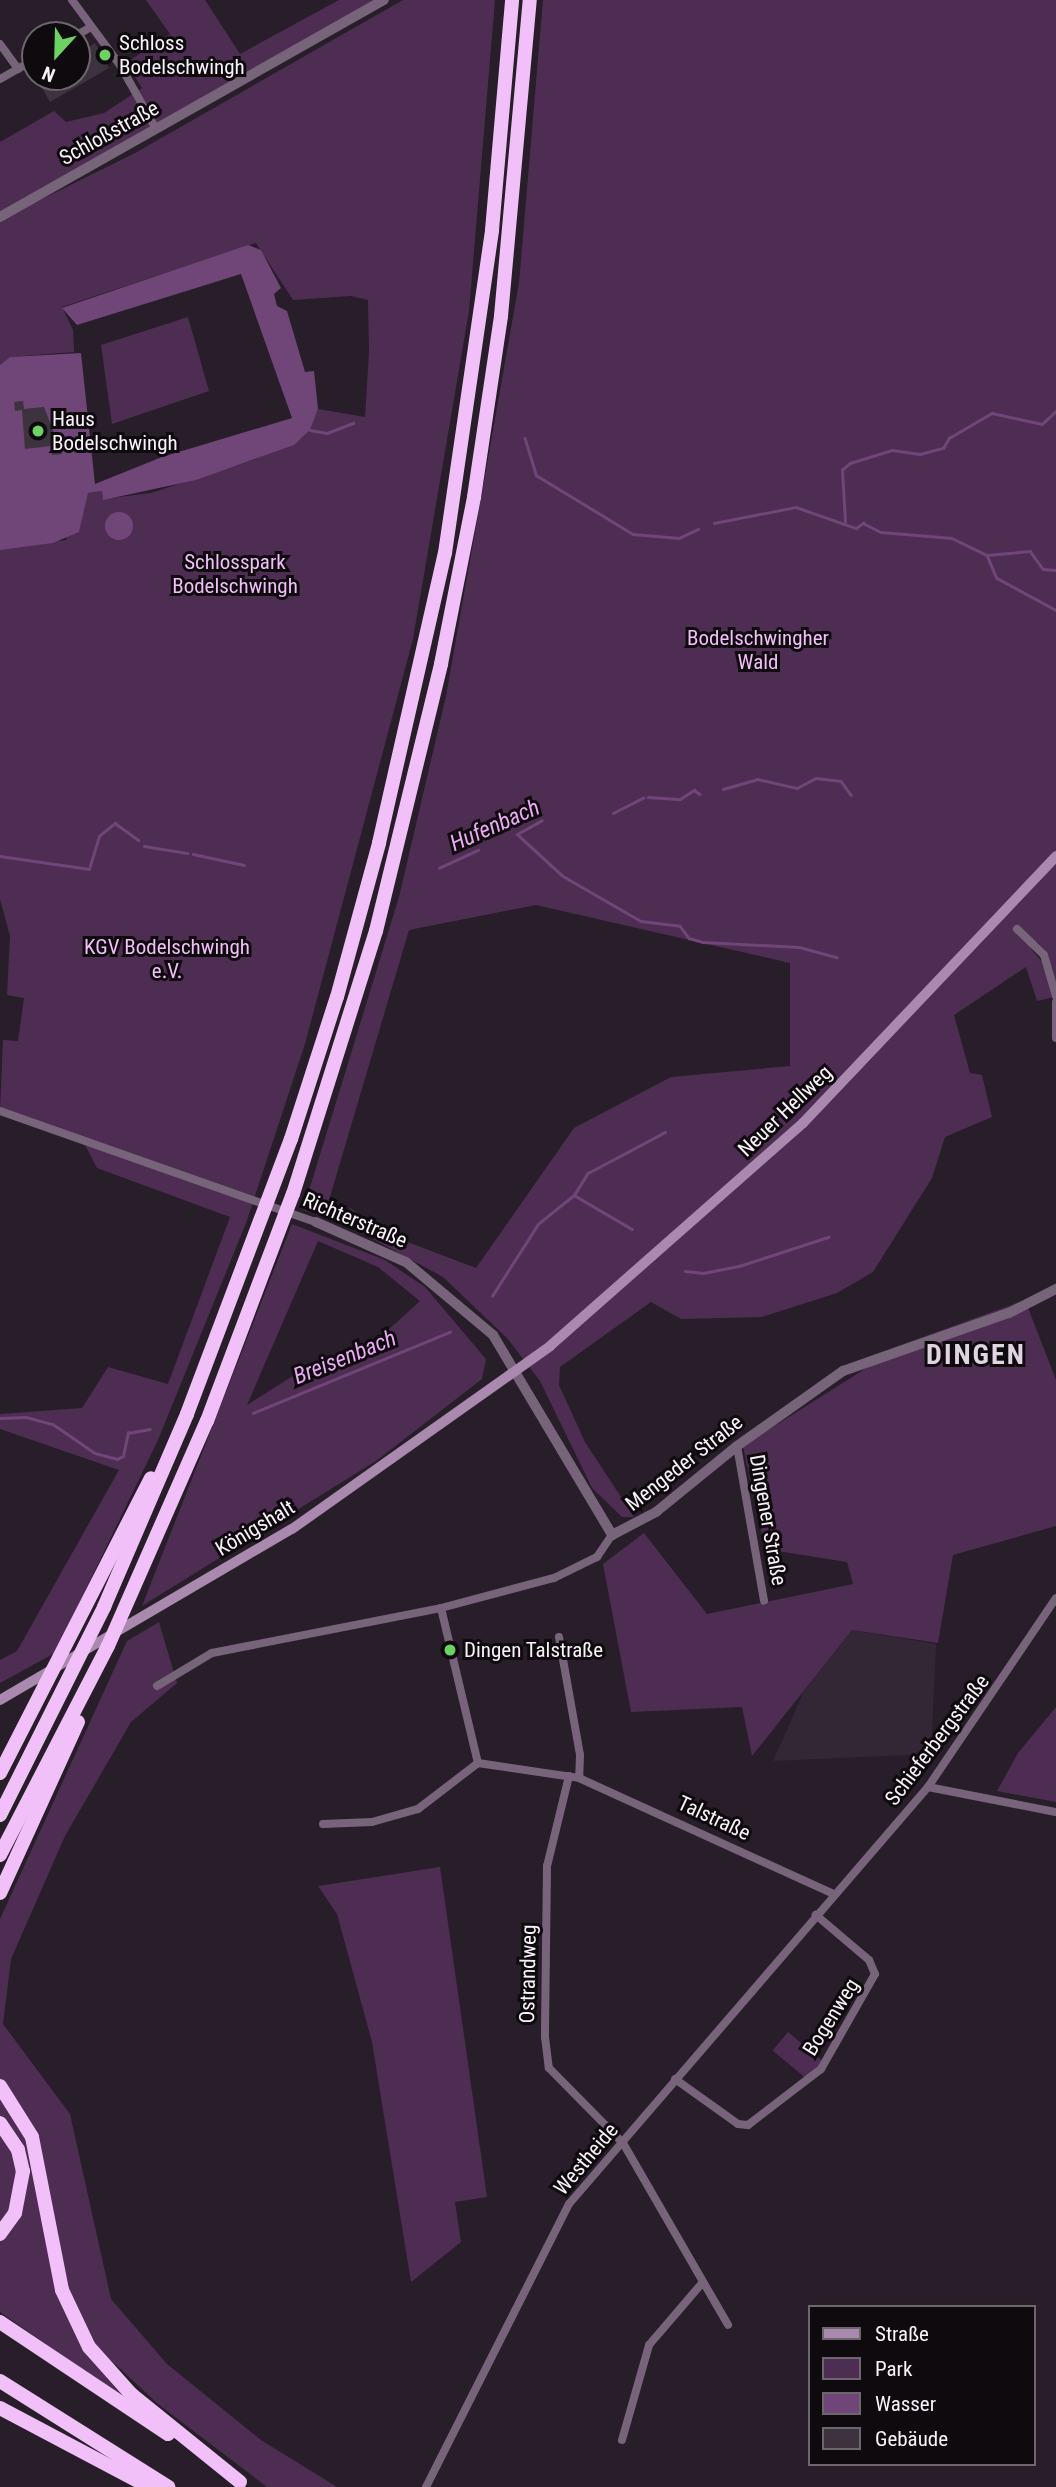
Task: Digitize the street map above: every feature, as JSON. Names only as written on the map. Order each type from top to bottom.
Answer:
[{"type":"highway","points":[[0,1815],[104,1607],[187,1414],[291,1139],[380,843],[445,553],[481,313],[512,0]]},
{"type":"highway","points":[[0,1891],[67,1752],[108,1646],[257,1296],[354,1006],[441,664],[501,316],[530,0]]},
{"type":"highway","points":[[0,1773],[170,1436],[187,1414]]},
{"type":"highway","points":[[0,1855],[108,1646]]},
{"type":"highway","points":[[0,1752],[36,1705]]},
{"type":"highway","points":[[0,2086],[32,2137],[62,2290],[89,2347],[131,2394],[244,2484]]},
{"type":"highway","points":[[0,2123],[18,2150],[23,2171],[15,2213],[0,2234]]},
{"type":"highway","points":[[0,2322],[244,2484]]},
{"type":"highway","points":[[0,2381],[168,2487]]},
{"type":"highway","points":[[0,2408],[149,2487]]},
{"type":"main road","name":"Neuer Hellweg","points":[[519,1370],[803,1123],[1056,856]]},
{"type":"main road","name":"Königshalt","points":[[0,1700],[292,1529],[519,1370]]},
{"type":"street","points":[[72,0],[156,129]]},
{"type":"street","name":"Schloßstraße","points":[[0,216],[384,0]]},
{"type":"street","points":[[0,44],[18,69]]},
{"type":"street","points":[[0,79],[21,67]]},
{"type":"street","points":[[1017,929],[1044,955],[1056,996]]},
{"type":"street","points":[[1056,1002],[1056,1038]]},
{"type":"street","name":"Richterstraße","points":[[0,1111],[316,1222],[366,1242],[434,1280],[493,1335],[519,1370],[543,1426],[612,1535]]},
{"type":"street","name":"Mengeder Straße","points":[[157,1686],[212,1653],[441,1608],[554,1578],[597,1557],[612,1535],[656,1513],[737,1446],[843,1371],[1009,1313],[1056,1289]]},
{"type":"street","name":"Dingener Straße","points":[[737,1446],[764,1601]]},
{"type":"street","name":"Schieferbergstraße","points":[[833,1894],[928,1787],[1056,1598]]},
{"type":"street","points":[[323,1824],[372,1822],[418,1809],[478,1763],[441,1608]]},
{"type":"street","points":[[559,1637],[580,1755],[579,1778]]},
{"type":"street","name":"Talstraße","points":[[478,1763],[579,1778],[833,1894]]},
{"type":"street","name":"Ostrandweg","points":[[569,1776],[547,1866],[547,2061],[557,2080],[623,2143],[728,2325]]},
{"type":"street","points":[[928,1787],[1056,1812]]},
{"type":"street","name":"Westheide","points":[[426,2487],[569,2204],[833,1894]]},
{"type":"street","name":"Bogenweg","points":[[675,2079],[737,2124],[748,2125],[821,2069],[875,1974],[869,1960],[816,1915]]},
{"type":"street","points":[[622,2440],[649,2345],[703,2281]]},
{"type":"shaded area","points":[[852,1630],[936,1644],[931,1754],[773,1761],[804,1691]]},
{"type":"green space","points":[[146,0],[205,0],[240,54],[339,0],[375,0],[0,214],[0,142],[54,111],[66,122],[104,113],[142,88],[126,63],[170,34]]},
{"type":"green space","points":[[403,0],[495,0],[469,311],[413,639],[305,1044],[246,1223],[158,1440],[55,1653],[0,1683],[0,1660],[17,1651],[119,1470],[0,1429],[0,1414],[82,1408],[108,1367],[168,1384],[230,1217],[97,1168],[83,1141],[0,1111],[3,1040],[18,1041],[24,998],[7,995],[10,936],[0,899],[0,549],[66,540],[88,493],[102,491],[103,499],[151,493],[256,459],[310,430],[318,409],[365,417],[369,352],[368,300],[351,296],[293,300],[256,243],[62,307],[73,330],[74,352],[10,357],[0,365],[0,220],[135,153]]},
{"type":"green space","name":"Bodelschwingher Wald","points":[[543,0],[1056,0],[1056,982],[1046,953],[1037,942],[1031,949],[1044,964],[1054,997],[1037,1001],[1026,967],[954,1015],[970,1073],[982,1075],[992,1117],[945,1137],[932,1178],[873,1272],[837,1293],[762,1317],[681,1319],[651,1302],[560,1367],[559,1385],[585,1442],[634,1517],[622,1517],[592,1488],[540,1381],[507,1338],[443,1277],[340,1221],[350,1208],[389,1235],[476,1268],[574,1128],[671,1077],[790,1066],[790,963],[536,905],[409,930],[324,1217],[303,1210],[399,897],[446,696],[519,283]]},
{"type":"green space","points":[[188,317],[209,391],[112,424],[101,345]]},
{"type":"green space","points":[[292,1224],[385,1260],[425,1287],[486,1359],[482,1379],[376,1461],[142,1606]],"holes":[[[318,1241],[378,1267],[420,1301],[374,1343],[315,1362],[247,1405]]]},
{"type":"green space","points":[[1025,1300],[1056,1380],[1056,1526],[953,1555],[938,1643],[852,1630],[752,1756],[742,1707],[631,1712],[603,1564],[644,1533],[707,1614],[853,1584],[847,1562],[765,1549],[743,1446],[868,1367],[865,1358]]},
{"type":"green space","points":[[159,1622],[177,1683],[131,1722],[65,1836],[11,1959],[3,2024],[70,2114],[111,2299],[167,2364],[261,2440],[337,2487],[267,2487],[158,2404],[115,2364],[92,2359],[138,2408],[0,2312],[0,1919],[127,1641]]},
{"type":"green space","points":[[1056,1707],[1056,1802],[997,1791],[1018,1753]]},
{"type":"green space","points":[[440,1867],[487,2197],[455,2202],[461,2242],[411,2282],[372,2042],[337,1914],[318,1886]]},
{"type":"green space","points":[[788,2032],[822,2061],[807,2079],[773,2050]]},
{"type":"water","points":[[248,245],[261,250],[281,288],[274,294],[277,306],[287,311],[305,372],[314,371],[318,409],[310,430],[294,445],[196,480],[103,500],[102,491],[88,493],[79,532],[53,543],[0,550],[0,365],[10,357],[81,353],[95,484],[162,457],[292,418],[241,274],[77,325],[62,308]]},
{"type":"water","points":[[119,512],[129,516],[133,526],[129,536],[119,540],[109,536],[105,526],[109,516]]},
{"type":"building","points":[[95,43],[109,68],[91,78],[91,45]]},
{"type":"building","points":[[44,91],[69,91],[50,102]]},
{"type":"building","name":"Haus Bodelschwingh","points":[[23,401],[24,409],[44,407],[62,454],[52,455],[51,446],[25,449],[22,410],[15,411],[14,402]]},
{"type":"waterway","points":[[845,522],[842,470],[850,463],[892,450],[920,454],[943,448],[949,438],[992,413],[1042,424],[1056,411]]},
{"type":"waterway","points":[[310,430],[327,433],[353,423]]},
{"type":"waterway","points":[[525,438],[536,475],[633,534],[679,538],[698,529]]},
{"type":"waterway","points":[[714,523],[796,507],[856,528],[863,523],[881,532],[952,538],[987,555],[997,578],[1056,610]]},
{"type":"waterway","points":[[987,555],[1030,551],[1043,569],[1056,570]]},
{"type":"waterway","name":"Hufenbach","points":[[723,789],[757,779],[797,788],[816,778],[841,781],[851,795]]},
{"type":"waterway","name":"Hufenbach","points":[[648,797],[680,799],[694,790],[700,794]]},
{"type":"waterway","name":"Hufenbach","points":[[613,813],[643,798]]},
{"type":"waterway","name":"Hufenbach","points":[[519,833],[542,820]]},
{"type":"waterway","name":"Hufenbach","points":[[0,856],[89,869],[99,836],[115,823],[138,840]]},
{"type":"waterway","points":[[517,834],[563,876],[641,921],[680,926],[689,938],[703,942],[799,947],[837,957]]},
{"type":"waterway","name":"Hufenbach","points":[[144,846],[187,853]]},
{"type":"waterway","name":"Hufenbach","points":[[439,868],[478,850]]},
{"type":"waterway","name":"Hufenbach","points":[[193,854],[244,865]]},
{"type":"waterway","points":[[574,1195],[588,1173],[665,1132]]},
{"type":"waterway","name":"Breisenbach","points":[[492,1296],[538,1224],[574,1195],[632,1229]]},
{"type":"waterway","name":"Breisenbach","points":[[685,1271],[703,1273],[739,1266],[828,1237]]},
{"type":"waterway","name":"Breisenbach","points":[[253,1413],[450,1332]]},
{"type":"waterway","name":"Breisenbach","points":[[0,1418],[26,1417],[53,1424],[95,1453],[117,1459],[123,1456],[128,1433],[150,1429]]},
{"type":"place","name":"Schloss Bodelschwingh","points":[[105,55]]},
{"type":"place","name":"Haus Bodelschwingh","points":[[38,431]]},
{"type":"place","name":"Dingen Talstraße","points":[[450,1650]]},
{"type":"district","name":"DINGEN","points":[[976,1355]]},
{"type":"park label","name":"Schlosspark Bodelschwingh","points":[[235,574]]},
{"type":"park label","name":"KGV Bodelschwingh e.V.","points":[[167,959]]}]
